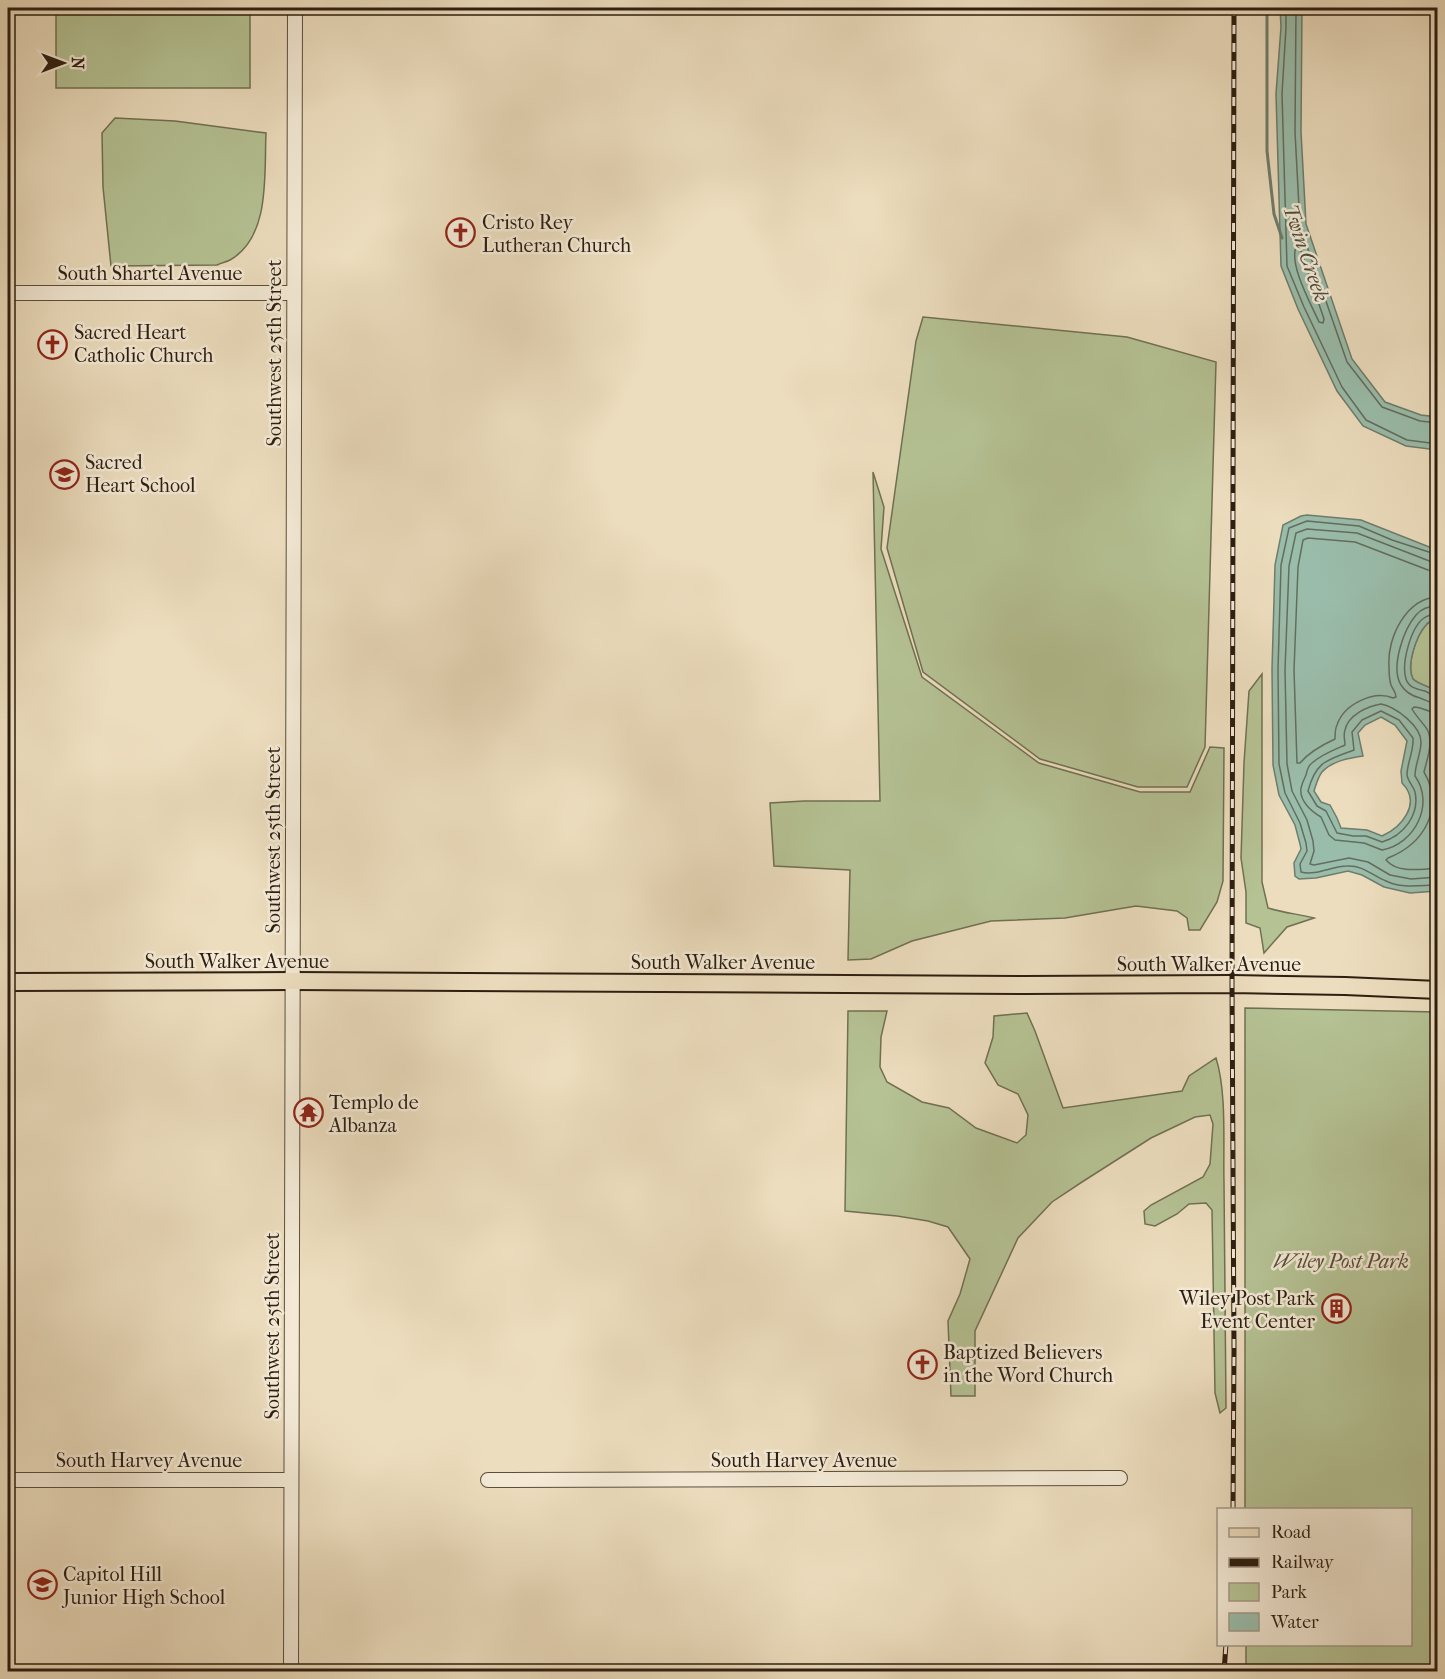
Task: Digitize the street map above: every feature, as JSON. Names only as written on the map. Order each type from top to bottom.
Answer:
[{"type":"main road","name":"South Walker Avenue","points":[[8,982],[1232,984],[1437,990]]},
{"type":"street","name":"Southwest 25th Street","points":[[291,1671],[295,8]]},
{"type":"street","name":"South Shartel Avenue","points":[[8,293],[293,293]]},
{"type":"street","name":"South Harvey Avenue","points":[[488,1480],[1120,1479]]},
{"type":"street","name":"South Harvey Avenue","points":[[8,1480],[291,1480]]},
{"type":"green space","points":[[56,8],[250,8],[250,88],[56,88]]},
{"type":"green space","points":[[115,118],[175,121],[266,133],[263,203],[253,236],[243,250],[230,260],[217,265],[111,266],[103,187],[102,133]]},
{"type":"green space","points":[[923,317],[1127,337],[1216,362],[1205,747],[1187,787],[1138,787],[1040,759],[923,672],[887,548],[916,341]]},
{"type":"green space","points":[[873,472],[884,507],[881,549],[922,677],[1039,763],[1140,792],[1190,792],[1210,747],[1224,748],[1223,881],[1217,902],[1200,930],[1189,930],[1187,918],[1177,911],[1136,906],[1065,918],[991,921],[912,941],[871,959],[848,960],[850,870],[774,866],[770,803],[880,801]]},
{"type":"green space","points":[[1437,618],[1437,691],[1413,679],[1411,659],[1422,630]]},
{"type":"green space","points":[[1262,674],[1262,882],[1268,908],[1314,918],[1287,927],[1264,953],[1260,928],[1246,923],[1246,892],[1241,858],[1249,691]]},
{"type":"green space","name":"Wiley Post Park","points":[[1245,1008],[1437,1012],[1437,1671],[1246,1671],[1246,1646],[1412,1646],[1412,1508],[1245,1508]]},
{"type":"green space","points":[[848,1011],[887,1011],[881,1037],[880,1067],[887,1082],[922,1102],[949,1108],[976,1128],[1017,1143],[1026,1135],[1028,1115],[1018,1094],[998,1085],[985,1063],[993,1037],[994,1016],[1027,1013],[1063,1108],[1182,1091],[1189,1076],[1216,1058],[1222,1087],[1224,1119],[1226,1408],[1220,1413],[1215,1393],[1212,1210],[1206,1203],[1189,1204],[1177,1214],[1155,1226],[1145,1224],[1144,1211],[1203,1177],[1210,1164],[1213,1124],[1210,1115],[1195,1117],[1151,1138],[1082,1182],[1052,1202],[1018,1238],[975,1331],[975,1396],[951,1396],[948,1321],[960,1294],[970,1259],[948,1227],[897,1216],[845,1211]]},
{"type":"water","points":[[1280,8],[1302,8],[1301,132],[1306,224],[1352,359],[1385,402],[1421,415],[1437,417],[1437,450],[1406,446],[1363,426],[1337,391],[1298,309],[1281,266],[1276,94],[1281,27]]},
{"type":"water","points":[[1301,516],[1361,520],[1437,550],[1437,618],[1427,624],[1419,636],[1411,659],[1411,673],[1417,682],[1437,691],[1437,891],[1410,893],[1384,887],[1362,875],[1348,871],[1316,878],[1299,879],[1295,876],[1294,863],[1301,849],[1295,825],[1279,795],[1273,765],[1272,669],[1275,565],[1283,525]],"holes":[[[1381,717],[1395,725],[1407,741],[1401,771],[1402,783],[1410,798],[1407,814],[1396,827],[1382,836],[1367,830],[1341,828],[1330,805],[1321,802],[1314,791],[1319,776],[1326,768],[1336,763],[1363,756],[1358,733],[1365,725]]]},
{"type":"waterway","name":"Twin Creek","points":[[1267,8],[1267,151],[1274,214],[1282,238]]},
{"type":"railway","points":[[1233,1508],[1234,8]]},
{"type":"railway","points":[[1224,1672],[1226,1646]]},
{"type":"place","name":"Cristo Rey Lutheran Church","points":[[461,233]]},
{"type":"place","name":"Sacred Heart Catholic Church","points":[[53,344]]},
{"type":"place","name":"Sacred Heart School","points":[[64,474]]},
{"type":"place","name":"Templo de Albanza","points":[[308,1113]]},
{"type":"place","name":"Wiley Post Park Event Center","points":[[1336,1309]]},
{"type":"place","name":"Baptized Believers in the Word Church","points":[[922,1364]]},
{"type":"place","name":"Capitol Hill Junior High School","points":[[42,1585]]}]
